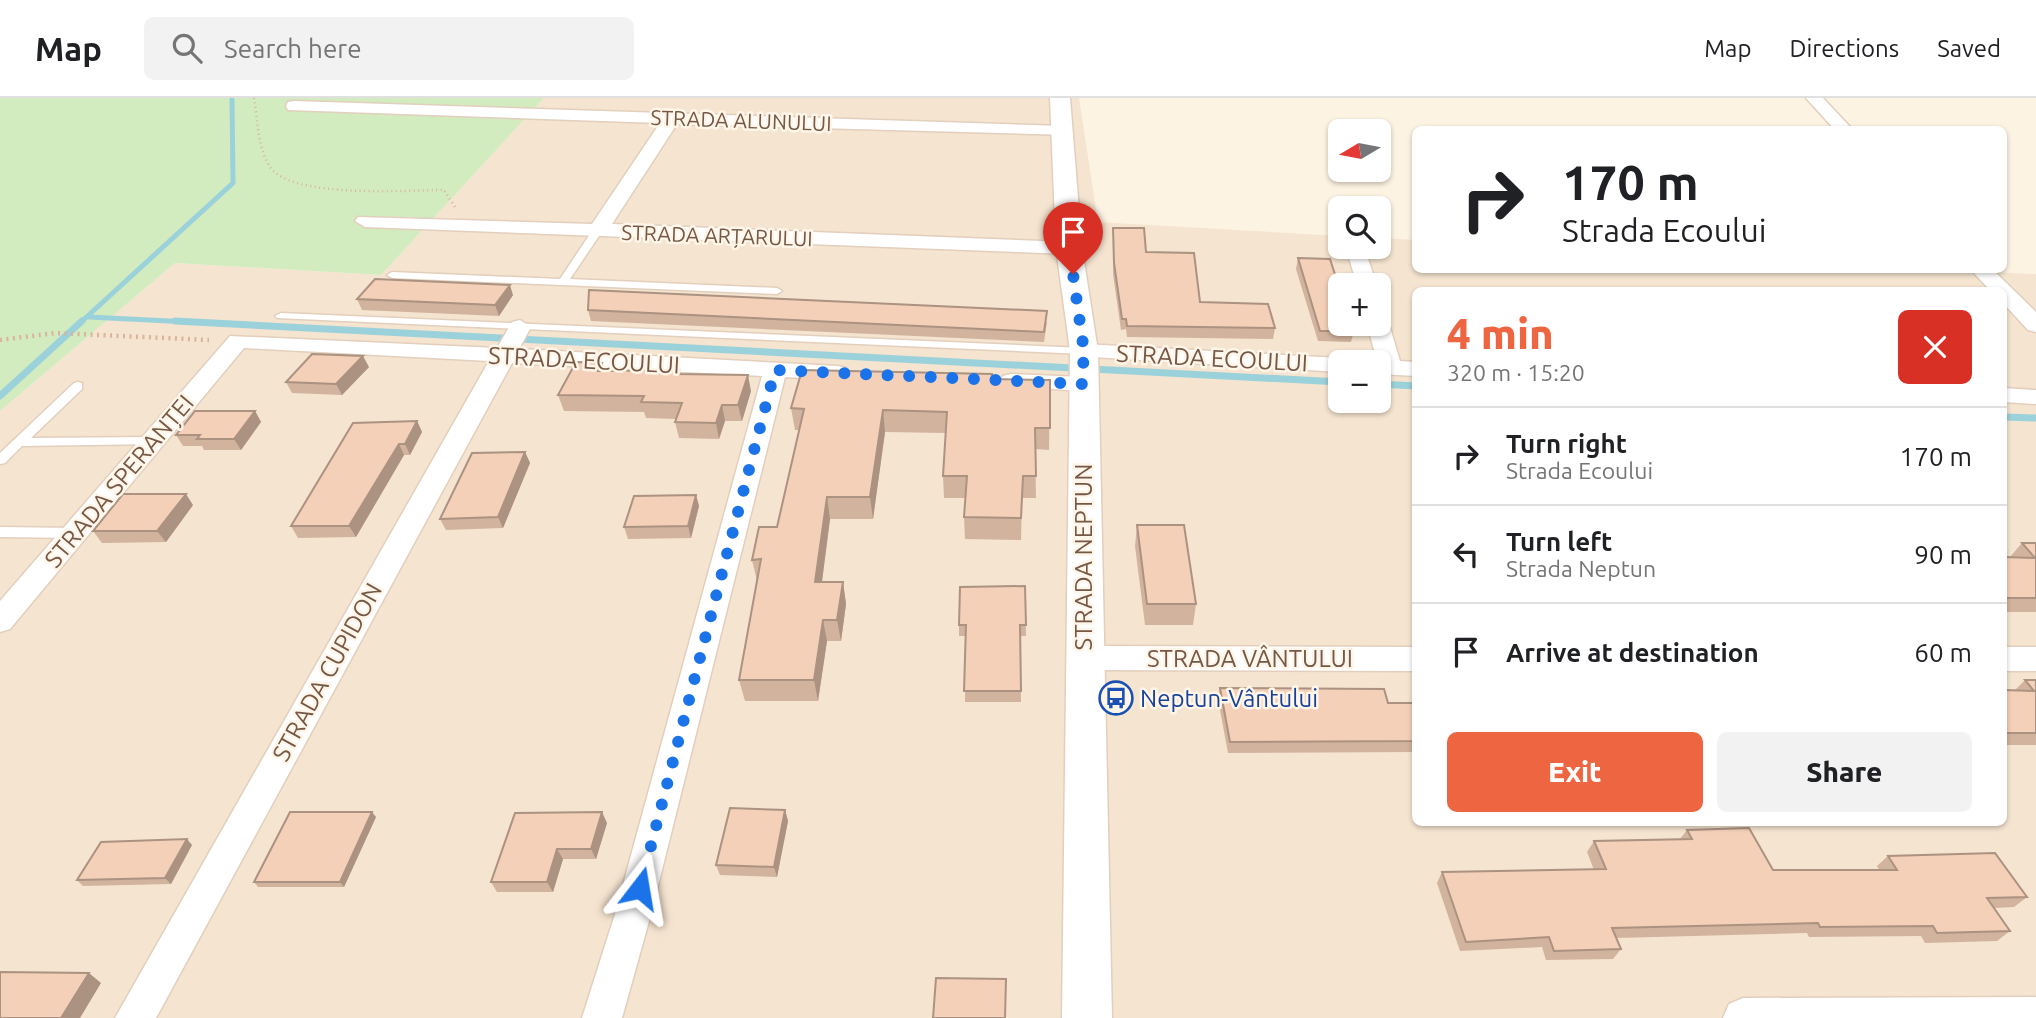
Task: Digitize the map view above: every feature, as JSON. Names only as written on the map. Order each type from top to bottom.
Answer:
[{"type":"street","name":"STRADA NEPTUN","points":[[1060,98],[1069,248],[1083,368],[1087,1018]]},
{"type":"street","points":[[1814,98],[1841,126]]},
{"type":"street","name":"STRADA ALUNULUI","points":[[294,106],[1062,131]]},
{"type":"street","points":[[598,230],[672,118]]},
{"type":"street","name":"STRADA ARȚARULUI","points":[[365,221],[1069,248]]},
{"type":"street","points":[[1985,273],[1999,287]]},
{"type":"street","points":[[2007,295],[2036,325]]},
{"type":"street","name":"STRADA ECOULUI","points":[[238,341],[511,342],[775,370],[859,374]]},
{"type":"street","name":"STRADA SPERANȚEI","points":[[0,621],[238,341]]},
{"type":"street","name":"STRADA CUPIDON","points":[[135,1018],[511,342]]},
{"type":"street","name":"STRADA ECOULUI","points":[[984,380],[1083,368],[1328,365]]},
{"type":"street","points":[[1391,367],[1412,369]]},
{"type":"street","points":[[602,1018],[633,914],[775,370]]},
{"type":"street","points":[[2007,395],[2036,397]]},
{"type":"street","name":"STRADA VÂNTULUI","points":[[1084,658],[1412,659]]},
{"type":"street","points":[[2007,659],[2036,659]]},
{"type":"street","points":[[1744,1018],[2036,1016]]},
{"type":"lane","points":[[563,282],[598,230]]},
{"type":"lane","points":[[392,275],[777,291]]},
{"type":"lane","points":[[281,316],[511,342],[1083,368]]},
{"type":"lane","points":[[0,460],[78,386]]},
{"type":"lane","points":[[19,442],[153,441]]},
{"type":"lane","points":[[0,532],[75,533]]},
{"type":"path","points":[[254,98],[262,148],[278,176],[303,186],[444,190],[456,203],[453,225]]},
{"type":"path","points":[[0,340],[55,333],[238,341]]},
{"type":"shaded area","points":[[544,98],[1079,98],[1098,222],[1328,235],[1328,259],[1391,259],[1391,239],[1412,240],[1412,273],[2036,274],[2036,1018],[0,1018],[0,411],[175,263],[381,275]]},
{"type":"green space","points":[[0,98],[544,98],[381,275],[175,263],[0,411]]},
{"type":"building","points":[[1113,228],[1144,228],[1146,252],[1194,253],[1200,302],[1268,304],[1275,328],[1127,326],[1126,319],[1122,319],[1114,263]]},
{"type":"building","points":[[1298,258],[1330,259],[1335,273],[1328,273],[1328,331],[1320,331]]},
{"type":"building","points":[[375,279],[510,285],[495,305],[357,299]]},
{"type":"building","points":[[589,290],[1047,311],[1044,332],[588,310]]},
{"type":"building","points":[[312,354],[363,356],[336,384],[286,382]]},
{"type":"building","points":[[576,362],[602,363],[598,371],[679,370],[677,374],[748,375],[738,405],[722,405],[716,423],[675,422],[682,403],[641,402],[644,396],[558,395]]},
{"type":"building","points":[[802,370],[992,374],[992,379],[1050,380],[1050,428],[1035,428],[1036,476],[1023,476],[1021,518],[964,517],[967,476],[943,476],[947,412],[883,410],[870,497],[827,497],[815,582],[843,582],[837,620],[823,620],[814,680],[739,680],[761,559],[752,560],[759,527],[777,527],[804,409],[791,408]]},
{"type":"building","points":[[195,411],[255,411],[234,439],[197,439],[200,435],[176,435]]},
{"type":"building","points":[[417,421],[405,444],[399,444],[349,526],[291,526],[353,423]]},
{"type":"building","points":[[525,452],[498,517],[440,519],[472,453]]},
{"type":"building","points":[[123,494],[186,494],[157,531],[93,531]]},
{"type":"building","points":[[696,495],[688,526],[624,527],[634,496]]},
{"type":"building","points":[[1137,525],[1184,525],[1196,604],[1147,604]]},
{"type":"building","points":[[2022,543],[2036,543],[2036,598],[2007,598],[2007,557],[2035,558]]},
{"type":"building","points":[[1025,586],[1026,625],[1020,625],[1021,691],[964,691],[966,625],[959,625],[960,587]]},
{"type":"building","points":[[2025,680],[2036,680],[2036,733],[2007,733],[2007,690],[2034,691]]},
{"type":"building","points":[[1220,688],[1384,689],[1388,703],[1412,703],[1412,741],[1230,742]]},
{"type":"building","points":[[730,808],[785,810],[774,867],[716,865]]},
{"type":"building","points":[[290,812],[372,812],[340,882],[254,882]]},
{"type":"building","points":[[602,812],[591,849],[557,849],[547,882],[491,882],[515,813]]},
{"type":"building","points":[[1749,828],[1773,870],[1897,870],[1888,856],[1995,853],[2027,897],[1987,898],[2010,931],[1937,933],[1933,926],[1820,927],[1818,923],[1612,928],[1621,949],[1554,951],[1549,937],[1466,942],[1442,872],[1606,869],[1594,841],[1692,839],[1687,830]]},
{"type":"building","points":[[187,839],[165,878],[77,880],[101,842]]},
{"type":"building","points":[[0,972],[89,973],[61,1018],[0,1018]]},
{"type":"building","points":[[936,978],[1006,979],[1005,1018],[933,1018]]},
{"type":"waterway","points":[[80,323],[233,183],[232,98]]},
{"type":"waterway","points":[[89,317],[209,323]]},
{"type":"waterway","points":[[0,396],[82,321]]},
{"type":"waterway","points":[[175,321],[1328,381]]},
{"type":"waterway","points":[[1391,385],[1412,386]]},
{"type":"waterway","points":[[2007,417],[2036,418]]},
{"type":"place","name":"Neptun-Vântului","points":[[1116,698]]},
{"type":"route","points":[[640,888],[775,370],[1082,384],[1084,351],[1073,274]]}]
